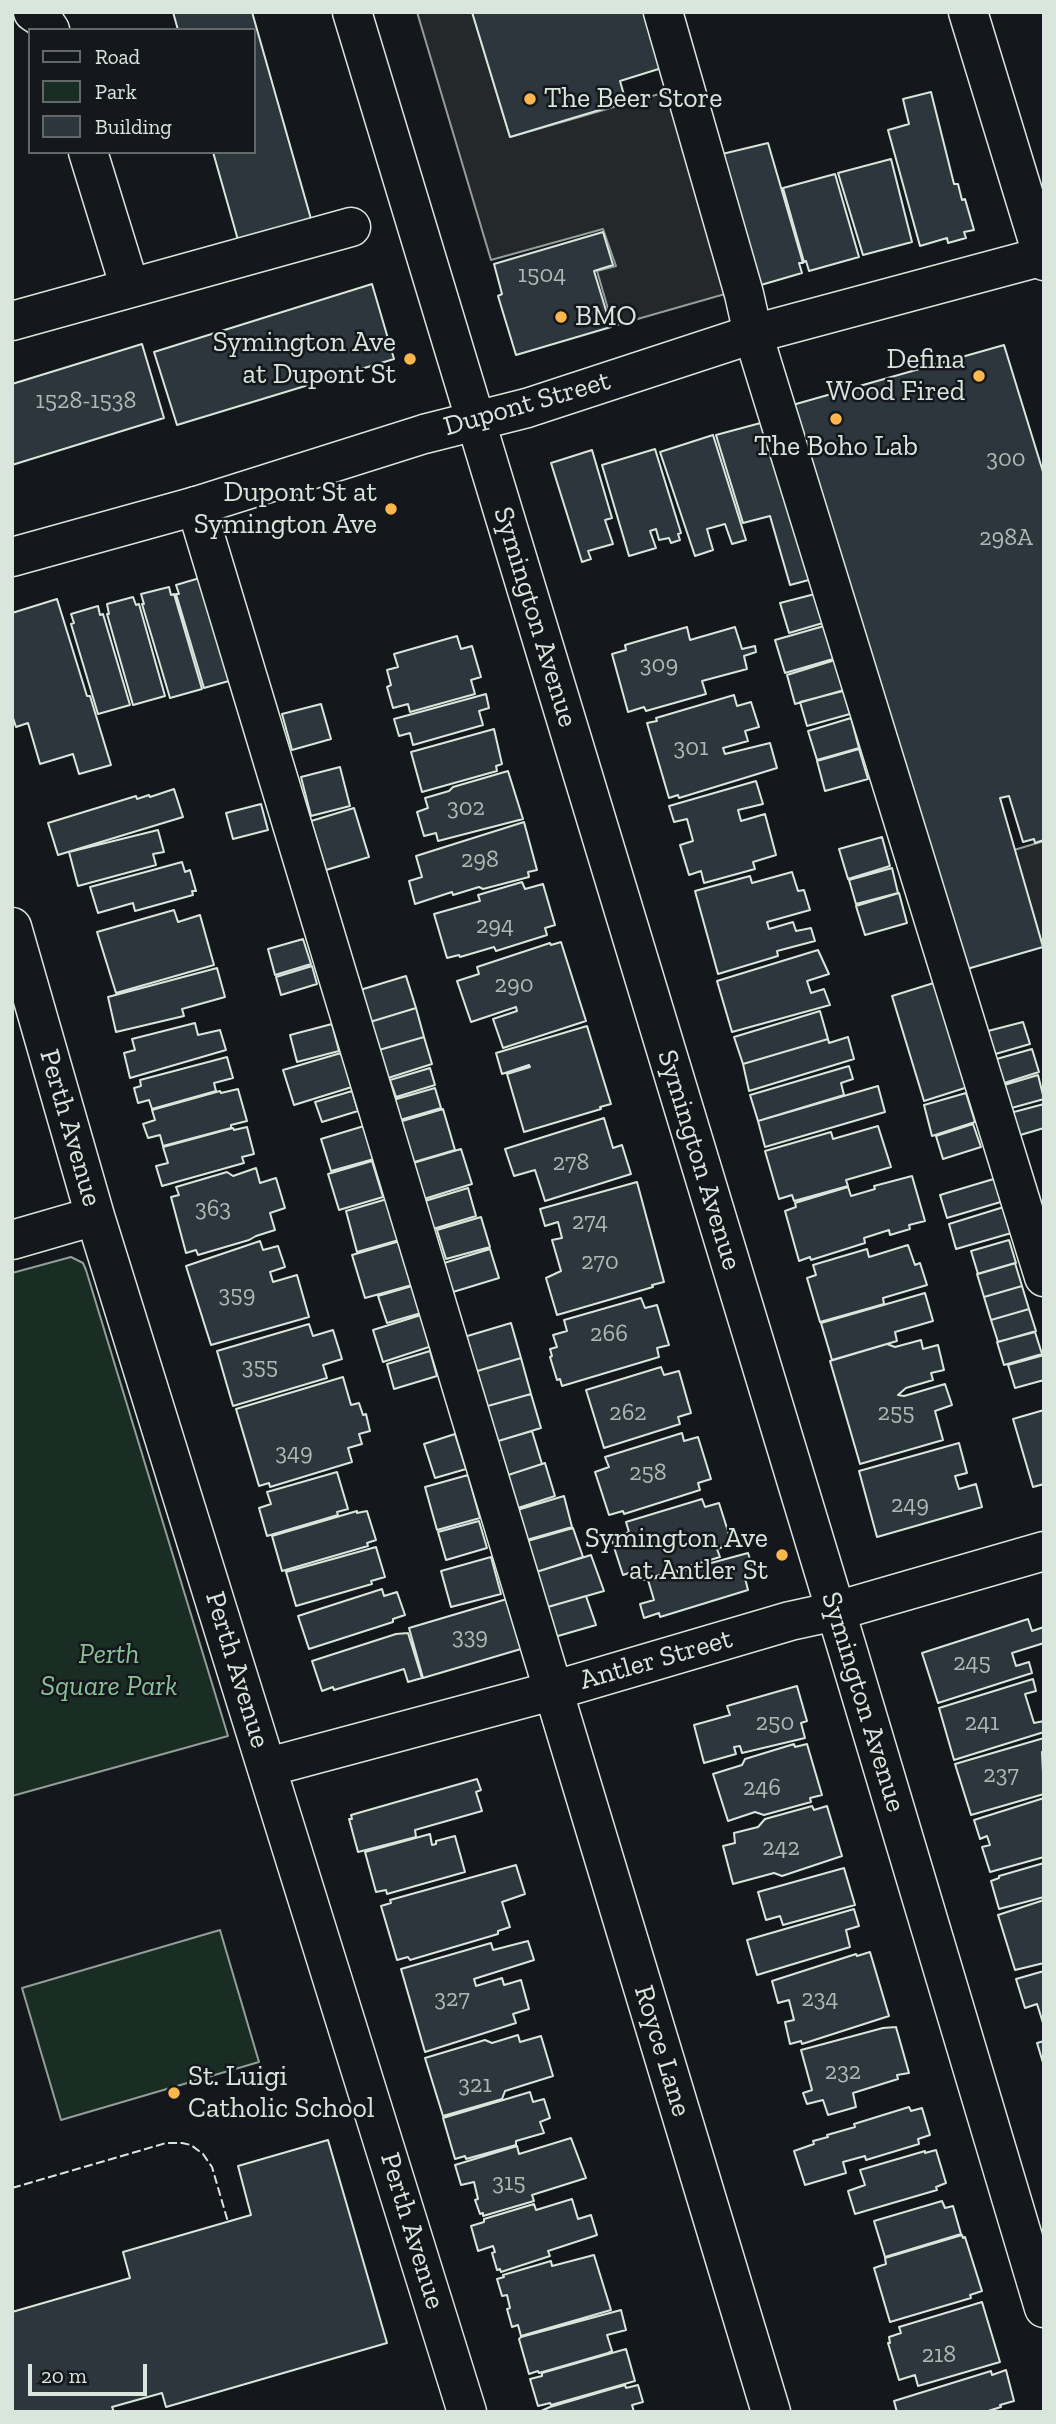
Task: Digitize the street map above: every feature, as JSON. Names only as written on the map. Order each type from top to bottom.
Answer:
[{"type":"street","points":[[33,12],[42,18],[49,28]]},
{"type":"street","name":"Symington Avenue","points":[[352,12],[1044,2308]]},
{"type":"street","points":[[663,12],[753,334],[1044,1277]]},
{"type":"street","points":[[968,12],[1043,258]]},
{"type":"street","points":[[89,154],[130,288]]},
{"type":"street","points":[[12,321],[351,227]]},
{"type":"street","name":"Dupont Street","points":[[12,557],[196,506],[424,434],[527,408],[753,334],[1043,258]]},
{"type":"street","name":"Royce Lane","points":[[196,506],[771,2412]]},
{"type":"street","name":"Perth Avenue","points":[[12,927],[95,1216],[467,2412]]},
{"type":"street","points":[[12,1240],[95,1216]]},
{"type":"street","name":"Antler Street","points":[[268,1768],[552,1691],[790,1621],[836,1611],[1044,1551]]},
{"type":"green space","name":"Perth Square Park","points":[[71,1257],[83,1263],[86,1270],[228,1736],[12,1796],[12,1273]]},
{"type":"green space","points":[[220,1930],[259,2062],[61,2120],[22,1988]]},
{"type":"shaded area","points":[[417,12],[472,12],[510,137],[673,90],[732,292],[613,326],[597,271],[616,266],[603,229],[491,260]]},
{"type":"shaded area","points":[[1044,841],[1044,950],[1014,850]]},
{"type":"building","points":[[173,12],[252,12],[311,219],[238,240],[214,154],[256,154],[256,28],[177,28]]},
{"type":"building","points":[[472,12],[648,12],[665,67],[620,81],[626,102],[510,137]]},
{"type":"building","points":[[931,92],[954,184],[958,184],[962,200],[965,199],[974,230],[964,232],[966,238],[948,243],[947,238],[920,246],[888,130],[909,124],[903,99]]},
{"type":"building","points":[[768,143],[803,263],[799,263],[802,273],[754,287],[718,155]]},
{"type":"building","points":[[891,159],[912,242],[863,255],[838,173]]},
{"type":"building","points":[[835,174],[859,257],[809,271],[783,188]]},
{"type":"building","points":[[603,232],[613,265],[594,271],[611,327],[516,355],[498,296],[502,294],[494,264]]},
{"type":"building","points":[[372,284],[394,359],[177,425],[154,352]]},
{"type":"building","points":[[142,344],[164,418],[12,465],[12,384]]},
{"type":"building","points":[[1004,345],[1044,475],[1044,840],[1035,843],[1034,839],[1023,842],[1009,796],[1000,798],[1043,947],[960,971],[789,406]]},
{"type":"building","points":[[768,421],[820,577],[790,585],[770,516],[743,523],[716,435]]},
{"type":"building","points":[[713,435],[746,540],[732,544],[725,524],[707,529],[713,550],[695,556],[660,452]]},
{"type":"building","points":[[655,449],[681,533],[678,534],[680,540],[671,543],[669,538],[659,540],[656,529],[650,531],[656,548],[629,556],[602,465]]},
{"type":"building","points":[[592,450],[612,518],[605,520],[613,544],[588,551],[591,559],[582,562],[551,463]]},
{"type":"building","points":[[203,577],[236,679],[204,688],[176,594],[179,594],[176,585]]},
{"type":"building","points":[[169,587],[171,595],[174,594],[202,689],[170,698],[141,594]]},
{"type":"building","points":[[815,594],[823,623],[789,633],[780,603]]},
{"type":"building","points":[[133,597],[136,605],[139,604],[165,696],[133,705],[107,614],[107,604]]},
{"type":"building","points":[[57,599],[111,765],[79,774],[73,754],[40,764],[28,723],[16,727],[12,715],[12,613]]},
{"type":"building","points":[[98,606],[100,615],[103,614],[130,705],[98,714],[71,624],[74,623],[71,614]]},
{"type":"building","points":[[824,626],[833,659],[785,673],[775,640]]},
{"type":"building","points":[[687,627],[690,640],[735,627],[742,649],[755,646],[756,652],[744,656],[747,669],[702,681],[706,694],[646,711],[644,707],[628,712],[612,654],[626,650],[625,645]]},
{"type":"building","points":[[457,636],[461,649],[472,646],[481,677],[471,680],[475,694],[410,712],[408,704],[393,708],[387,687],[391,685],[387,670],[398,667],[394,654]]},
{"type":"building","points":[[835,660],[844,690],[795,704],[787,675]]},
{"type":"building","points":[[843,691],[850,714],[807,726],[800,702]]},
{"type":"building","points":[[486,694],[489,708],[479,711],[483,725],[413,745],[410,733],[399,736],[394,719]]},
{"type":"building","points":[[734,695],[737,706],[751,702],[759,727],[745,731],[748,741],[723,748],[725,754],[770,743],[777,768],[679,798],[678,795],[669,798],[647,723]]},
{"type":"building","points":[[321,704],[331,739],[292,750],[282,714]]},
{"type":"building","points":[[851,718],[859,748],[817,760],[808,731]]},
{"type":"building","points":[[494,729],[502,764],[496,766],[497,771],[422,792],[411,752]]},
{"type":"building","points":[[859,749],[868,779],[825,791],[817,761]]},
{"type":"building","points":[[340,767],[350,806],[311,816],[301,777]]},
{"type":"building","points":[[508,771],[523,819],[438,841],[436,833],[424,836],[417,812],[428,808],[425,798]]},
{"type":"building","points":[[756,781],[763,804],[738,810],[741,821],[765,814],[776,855],[753,862],[755,869],[704,883],[701,871],[689,875],[680,845],[693,841],[687,819],[674,822],[669,806]]},
{"type":"building","points":[[174,789],[183,817],[58,855],[48,823],[136,796],[137,799],[149,795],[150,797]]},
{"type":"building","points":[[261,804],[268,830],[233,839],[226,813]]},
{"type":"building","points":[[354,808],[369,857],[326,870],[311,821]]},
{"type":"building","points":[[524,822],[537,870],[528,872],[529,877],[453,895],[452,892],[415,904],[409,881],[422,877],[416,856]]},
{"type":"building","points":[[158,830],[164,852],[153,854],[156,865],[78,886],[69,852]]},
{"type":"building","points":[[882,837],[890,866],[848,879],[839,849]]},
{"type":"building","points":[[182,862],[185,872],[190,870],[196,891],[192,891],[193,895],[135,911],[133,903],[98,913],[90,887]]},
{"type":"building","points":[[892,868],[898,893],[856,904],[849,880]]},
{"type":"building","points":[[792,872],[798,891],[804,890],[810,910],[767,922],[769,929],[793,922],[796,931],[811,928],[815,941],[777,951],[778,956],[718,974],[695,891],[750,876],[752,883]]},
{"type":"building","points":[[522,882],[525,889],[543,884],[555,925],[545,928],[547,935],[496,951],[494,947],[447,958],[434,914],[480,901],[478,895]]},
{"type":"building","points":[[899,893],[907,923],[865,935],[856,906]]},
{"type":"building","points":[[174,910],[178,922],[200,915],[214,965],[116,993],[97,932]]},
{"type":"building","points":[[303,939],[311,964],[275,975],[268,949]]},
{"type":"building","points":[[561,942],[586,1021],[503,1048],[493,1019],[517,1011],[516,1007],[471,1022],[457,981],[479,974],[477,967],[550,943]]},
{"type":"building","points":[[818,950],[829,974],[807,981],[811,993],[824,989],[830,1005],[732,1032],[717,981]]},
{"type":"building","points":[[312,966],[317,984],[281,995],[276,977]]},
{"type":"building","points":[[217,968],[225,997],[182,1009],[184,1016],[116,1032],[108,997]]},
{"type":"building","points":[[406,976],[416,1008],[370,1022],[360,990]]},
{"type":"building","points":[[937,982],[968,1087],[924,1101],[892,996]]},
{"type":"building","points":[[416,1008],[424,1037],[379,1050],[370,1022]]},
{"type":"building","points":[[820,1011],[828,1039],[743,1064],[734,1037]]},
{"type":"building","points":[[1023,1022],[1030,1044],[992,1055],[984,1032]]},
{"type":"building","points":[[195,1023],[198,1035],[220,1030],[226,1050],[130,1078],[124,1053],[135,1050],[132,1039]]},
{"type":"building","points":[[332,1024],[339,1051],[297,1062],[290,1035]]},
{"type":"building","points":[[587,1026],[611,1104],[524,1132],[507,1074],[530,1067],[529,1065],[502,1074],[496,1053]]},
{"type":"building","points":[[424,1037],[432,1064],[388,1078],[379,1050]]},
{"type":"building","points":[[848,1037],[854,1059],[749,1091],[743,1064],[828,1039],[829,1043]]},
{"type":"building","points":[[1032,1049],[1039,1072],[1001,1084],[993,1060]]},
{"type":"building","points":[[341,1053],[352,1087],[294,1105],[283,1070]]},
{"type":"building","points":[[227,1057],[233,1078],[214,1083],[216,1091],[152,1109],[149,1100],[138,1103],[134,1088],[141,1086],[140,1080]]},
{"type":"building","points":[[849,1066],[853,1079],[841,1083],[844,1095],[758,1121],[750,1095]]},
{"type":"building","points":[[430,1068],[435,1085],[396,1097],[390,1080]]},
{"type":"building","points":[[1038,1075],[1044,1099],[1008,1109],[1001,1086]]},
{"type":"building","points":[[878,1086],[885,1112],[765,1147],[758,1121]]},
{"type":"building","points":[[435,1088],[441,1108],[400,1120],[393,1100]]},
{"type":"building","points":[[238,1089],[247,1121],[231,1125],[231,1128],[163,1146],[160,1135],[148,1138],[143,1124],[155,1120],[152,1110],[220,1091]]},
{"type":"building","points":[[352,1091],[358,1111],[322,1122],[315,1102]]},
{"type":"building","points":[[966,1093],[975,1122],[932,1136],[924,1105]]},
{"type":"building","points":[[1044,1104],[1044,1128],[1017,1136],[1010,1113]]},
{"type":"building","points":[[443,1109],[455,1150],[411,1163],[399,1122]]},
{"type":"building","points":[[604,1118],[613,1148],[622,1145],[631,1174],[545,1201],[535,1170],[514,1176],[505,1149]]},
{"type":"building","points":[[973,1124],[981,1147],[943,1159],[936,1136]]},
{"type":"building","points":[[364,1126],[374,1159],[331,1171],[321,1139]]},
{"type":"building","points":[[878,1126],[891,1167],[846,1180],[848,1186],[794,1201],[792,1195],[779,1199],[765,1151],[831,1132],[833,1139]]},
{"type":"building","points":[[247,1127],[254,1154],[242,1157],[244,1163],[162,1186],[156,1166],[168,1163],[163,1147],[233,1128]]},
{"type":"building","points":[[461,1149],[472,1184],[424,1199],[413,1163]]},
{"type":"building","points":[[372,1161],[383,1197],[339,1210],[328,1174]]},
{"type":"building","points":[[256,1168],[260,1183],[276,1178],[285,1208],[270,1213],[275,1230],[198,1255],[196,1250],[186,1253],[171,1197],[179,1195],[176,1187],[227,1172],[233,1176]]},
{"type":"building","points":[[912,1176],[925,1221],[909,1225],[910,1229],[890,1235],[889,1230],[864,1238],[865,1243],[811,1260],[810,1257],[799,1261],[785,1211],[796,1207],[795,1203],[848,1187],[851,1196],[875,1189],[874,1186]]},
{"type":"building","points":[[997,1178],[1004,1201],[947,1218],[940,1195]]},
{"type":"building","points":[[637,1182],[664,1282],[557,1315],[546,1278],[561,1271],[552,1240],[562,1238],[558,1222],[545,1226],[540,1209]]},
{"type":"building","points":[[468,1188],[476,1216],[433,1229],[425,1201]]},
{"type":"building","points":[[387,1199],[399,1240],[357,1252],[346,1211]]},
{"type":"building","points":[[1007,1206],[1015,1232],[956,1249],[949,1224]]},
{"type":"building","points":[[481,1217],[490,1247],[446,1259],[437,1230]]},
{"type":"building","points":[[1009,1240],[1016,1263],[978,1274],[971,1251]]},
{"type":"building","points":[[260,1241],[263,1250],[278,1246],[285,1267],[270,1272],[273,1282],[297,1275],[309,1317],[211,1345],[186,1266]]},
{"type":"building","points":[[400,1241],[412,1285],[365,1298],[352,1255]]},
{"type":"building","points":[[908,1245],[915,1265],[920,1263],[927,1285],[883,1298],[884,1304],[820,1322],[807,1278],[816,1275],[813,1265],[867,1249],[869,1257]]},
{"type":"building","points":[[490,1249],[499,1278],[453,1292],[444,1263]]},
{"type":"building","points":[[1015,1263],[1022,1286],[984,1297],[977,1274]]},
{"type":"building","points":[[412,1286],[421,1313],[387,1323],[378,1296]]},
{"type":"building","points":[[1022,1286],[1029,1309],[991,1320],[984,1297]]},
{"type":"building","points":[[925,1293],[933,1321],[895,1332],[897,1341],[832,1360],[821,1323]]},
{"type":"building","points":[[641,1298],[645,1308],[657,1305],[669,1345],[657,1348],[659,1357],[562,1386],[560,1379],[557,1380],[550,1349],[557,1347],[553,1335],[567,1331],[564,1320]]},
{"type":"building","points":[[1029,1309],[1036,1331],[998,1342],[991,1320]]},
{"type":"building","points":[[421,1315],[432,1346],[383,1362],[373,1330]]},
{"type":"building","points":[[511,1323],[521,1358],[474,1372],[464,1337]]},
{"type":"building","points":[[309,1324],[313,1336],[333,1330],[342,1359],[323,1365],[327,1378],[233,1406],[217,1351]]},
{"type":"building","points":[[1035,1332],[1042,1354],[1004,1365],[997,1342]]},
{"type":"building","points":[[921,1340],[923,1349],[938,1345],[944,1370],[931,1373],[933,1380],[906,1388],[898,1395],[904,1396],[945,1384],[952,1405],[935,1411],[943,1440],[860,1464],[830,1361],[887,1344],[895,1347]]},
{"type":"building","points":[[430,1351],[437,1376],[394,1389],[387,1364]]},
{"type":"building","points":[[1044,1355],[1044,1380],[1015,1388],[1008,1365]]},
{"type":"building","points":[[521,1358],[531,1394],[484,1407],[474,1372]]},
{"type":"building","points":[[661,1367],[664,1375],[679,1371],[691,1413],[678,1417],[680,1424],[604,1448],[586,1390]]},
{"type":"building","points":[[343,1377],[351,1405],[359,1403],[363,1415],[366,1414],[370,1431],[359,1434],[362,1444],[348,1448],[352,1462],[270,1487],[269,1483],[259,1486],[236,1409]]},
{"type":"building","points":[[531,1394],[541,1428],[495,1442],[484,1407]]},
{"type":"building","points":[[1044,1410],[1044,1484],[1033,1487],[1013,1419]]},
{"type":"building","points":[[532,1431],[542,1464],[505,1476],[495,1442]]},
{"type":"building","points":[[682,1433],[684,1441],[698,1437],[711,1479],[698,1483],[700,1490],[624,1514],[623,1511],[609,1515],[595,1472],[609,1467],[605,1457]]},
{"type":"building","points":[[455,1434],[466,1469],[435,1478],[424,1444]]},
{"type":"building","points":[[959,1443],[967,1473],[955,1476],[959,1489],[976,1484],[982,1507],[877,1537],[859,1471]]},
{"type":"building","points":[[545,1463],[555,1496],[515,1509],[505,1476]]},
{"type":"building","points":[[337,1472],[348,1509],[337,1512],[338,1515],[267,1536],[259,1508],[271,1504],[267,1492]]},
{"type":"building","points":[[468,1475],[480,1518],[437,1530],[425,1487]]},
{"type":"building","points":[[564,1496],[572,1527],[523,1541],[514,1511]]},
{"type":"building","points":[[702,1499],[705,1507],[719,1503],[732,1544],[717,1549],[720,1557],[643,1580],[640,1569],[623,1575],[611,1538],[629,1532],[626,1522]]},
{"type":"building","points":[[357,1511],[367,1511],[376,1540],[367,1543],[368,1546],[282,1571],[272,1536]]},
{"type":"building","points":[[479,1521],[487,1548],[446,1560],[438,1532]]},
{"type":"building","points":[[573,1528],[583,1557],[533,1573],[524,1542]]},
{"type":"building","points":[[376,1547],[385,1577],[371,1581],[372,1584],[296,1606],[286,1572]]},
{"type":"building","points":[[748,1553],[755,1575],[745,1578],[748,1590],[660,1617],[659,1613],[644,1618],[640,1604],[654,1600],[648,1580]]},
{"type":"building","points":[[591,1555],[604,1591],[544,1608],[533,1573]]},
{"type":"building","points":[[491,1557],[501,1594],[451,1607],[441,1571]]},
{"type":"building","points":[[382,1589],[384,1596],[397,1592],[405,1615],[393,1619],[393,1622],[309,1649],[298,1616]]},
{"type":"building","points":[[517,1596],[531,1646],[423,1678],[409,1628]]},
{"type":"building","points":[[586,1596],[596,1625],[551,1638],[541,1609]]},
{"type":"building","points":[[1028,1619],[1032,1631],[1044,1627],[1044,1643],[1012,1653],[1016,1666],[1029,1662],[1032,1673],[938,1703],[922,1653]]},
{"type":"building","points":[[408,1633],[422,1678],[408,1682],[404,1669],[334,1690],[333,1687],[322,1691],[312,1661],[396,1634]]},
{"type":"building","points":[[1033,1679],[1036,1691],[1025,1694],[1034,1723],[1044,1721],[1044,1732],[954,1760],[939,1708]]},
{"type":"building","points":[[797,1686],[807,1721],[801,1723],[805,1738],[742,1753],[740,1746],[734,1747],[736,1754],[704,1763],[694,1725],[730,1715],[727,1706]]},
{"type":"building","points":[[1044,1738],[1044,1794],[971,1815],[955,1764]]},
{"type":"building","points":[[794,1744],[795,1747],[807,1744],[822,1795],[810,1798],[811,1802],[764,1815],[755,1812],[728,1821],[713,1774],[742,1765],[745,1759]]},
{"type":"building","points":[[477,1779],[481,1790],[476,1792],[482,1811],[415,1830],[416,1837],[358,1852],[349,1819],[352,1819],[351,1815]]},
{"type":"building","points":[[1044,1798],[1044,1857],[990,1872],[982,1847],[990,1845],[987,1836],[980,1839],[974,1820]]},
{"type":"building","points":[[812,1806],[814,1810],[827,1806],[842,1856],[782,1876],[774,1873],[733,1884],[723,1846],[735,1843],[734,1833],[758,1827],[765,1819]]},
{"type":"building","points":[[430,1834],[432,1845],[436,1844],[436,1841],[455,1836],[465,1872],[387,1894],[386,1890],[376,1892],[365,1852]]},
{"type":"building","points":[[1044,1863],[1044,1897],[999,1909],[991,1881],[999,1876]]},
{"type":"building","points":[[516,1865],[525,1894],[502,1902],[510,1927],[498,1931],[498,1934],[410,1960],[408,1957],[397,1960],[381,1906],[391,1903],[390,1900]]},
{"type":"building","points":[[844,1868],[855,1905],[783,1925],[780,1916],[766,1920],[758,1892]]},
{"type":"building","points":[[1044,1900],[1044,1963],[1015,1970],[998,1915]]},
{"type":"building","points":[[854,1909],[859,1926],[846,1930],[850,1947],[757,1975],[747,1940]]},
{"type":"building","points":[[528,1941],[534,1960],[474,1979],[476,1986],[502,1978],[504,1985],[521,1980],[529,2009],[513,2014],[516,2023],[425,2052],[401,1969],[491,1943],[493,1950]]},
{"type":"building","points":[[870,1952],[889,2016],[802,2044],[801,2041],[790,2044],[785,2022],[794,2020],[789,2000],[778,2003],[772,1981]]},
{"type":"building","points":[[1044,1971],[1044,2026],[1037,2004],[1025,2008],[1016,1979]]},
{"type":"building","points":[[896,2027],[909,2073],[897,2075],[898,2079],[853,2093],[856,2107],[828,2115],[823,2100],[807,2104],[803,2093],[812,2090],[801,2050]]},
{"type":"building","points":[[518,2035],[520,2042],[541,2036],[553,2076],[505,2091],[502,2099],[443,2116],[425,2058],[485,2040],[492,2043]]},
{"type":"building","points":[[1044,2041],[1044,2066],[1037,2043]]},
{"type":"building","points":[[530,2092],[533,2102],[544,2099],[550,2118],[540,2122],[544,2133],[516,2141],[516,2145],[466,2159],[465,2156],[455,2159],[443,2118]]},
{"type":"building","points":[[909,2107],[911,2111],[922,2108],[930,2135],[918,2139],[919,2144],[866,2160],[865,2156],[843,2162],[846,2173],[805,2185],[794,2151],[814,2144],[813,2141],[828,2137],[827,2135],[855,2127],[854,2124]]},
{"type":"building","points":[[571,2138],[586,2178],[532,2195],[534,2201],[483,2216],[475,2200],[478,2199],[474,2182],[461,2185],[455,2165],[517,2146],[519,2154]]},
{"type":"building","name":"St. Luigi Catholic School","points":[[328,2140],[387,2343],[166,2407],[162,2393],[112,2407],[114,2412],[12,2412],[12,2312],[130,2278],[123,2252],[251,2215],[238,2166]]},
{"type":"building","points":[[936,2150],[946,2183],[936,2187],[937,2190],[855,2214],[848,2191],[865,2185],[860,2170]]},
{"type":"building","points":[[572,2199],[578,2219],[591,2215],[597,2235],[548,2251],[550,2256],[501,2272],[500,2269],[497,2270],[492,2253],[495,2252],[493,2246],[478,2251],[471,2226],[484,2222],[484,2219],[534,2204],[536,2210]]},
{"type":"building","points":[[942,2201],[945,2208],[953,2206],[961,2234],[885,2257],[874,2221]]},
{"type":"building","points":[[962,2235],[965,2237],[982,2291],[970,2295],[971,2298],[890,2322],[874,2268],[886,2264],[885,2258]]},
{"type":"building","points":[[594,2255],[611,2310],[521,2336],[518,2325],[512,2327],[507,2309],[510,2308],[507,2295],[502,2296],[497,2279],[551,2261],[552,2266]]},
{"type":"building","points":[[982,2302],[1000,2362],[918,2386],[915,2375],[899,2380],[888,2343],[889,2337],[901,2333],[899,2327]]},
{"type":"building","points":[[621,2310],[626,2330],[607,2335],[612,2351],[529,2374],[519,2339],[521,2337]]},
{"type":"building","points":[[626,2349],[635,2381],[551,2405],[538,2406],[530,2379],[542,2376],[542,2373]]},
{"type":"building","points":[[1006,2370],[1014,2401],[1000,2405],[1001,2407],[985,2412],[897,2412],[894,2401],[991,2371],[992,2375]]},
{"type":"building","points":[[625,2385],[626,2388],[638,2385],[643,2402],[632,2405],[634,2412],[539,2412],[550,2407]]},
{"type":"fence","points":[[12,2188],[166,2143],[182,2143],[191,2145],[203,2154],[212,2167],[228,2222]]},
{"type":"place","name":"The Beer Store","points":[[530,99]]},
{"type":"place","name":"BMO","points":[[561,317]]},
{"type":"place","name":"Symington Ave at Dupont St","points":[[410,359]]},
{"type":"place","name":"Defina Wood Fired","points":[[979,376]]},
{"type":"place","name":"The Boho Lab","points":[[836,419]]},
{"type":"place","name":"Dupont St at Symington Ave","points":[[391,509]]},
{"type":"place","name":"Symington Ave at Antler St","points":[[782,1555]]},
{"type":"place","name":"St. Luigi Catholic School","points":[[174,2093]]}]
